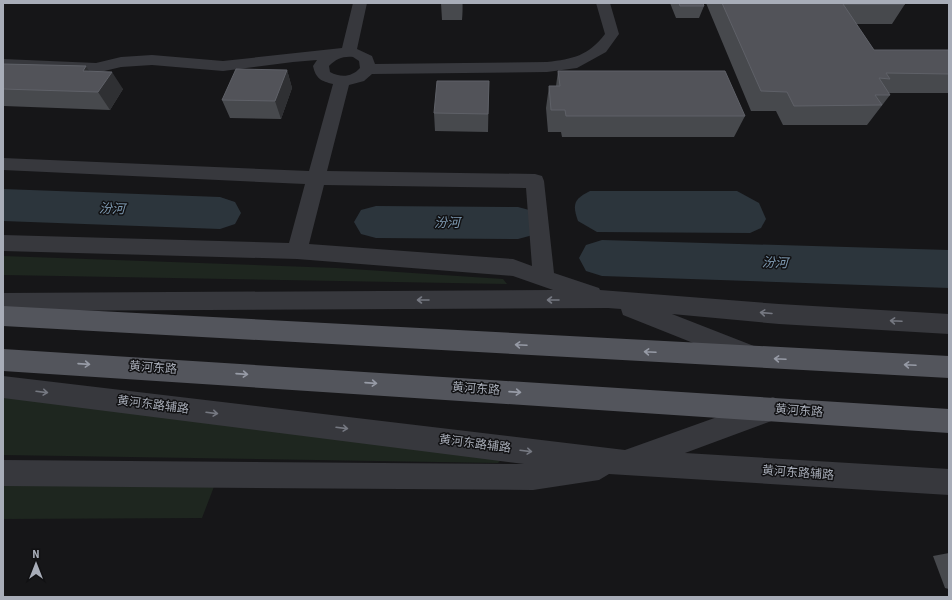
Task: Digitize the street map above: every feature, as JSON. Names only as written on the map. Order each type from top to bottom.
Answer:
[{"type":"main road","points":[[3,316],[759,358],[949,366]]},
{"type":"main road","name":"黄河东路","points":[[3,360],[949,421]]},
{"type":"street","points":[[360,3],[342,54],[323,62],[321,71],[328,78],[342,81],[359,77],[368,69],[547,67],[577,63],[601,49],[612,34],[603,3]]},
{"type":"street","points":[[3,64],[96,68],[121,62],[152,60],[223,66],[293,57],[357,53],[367,60],[368,69]]},
{"type":"street","points":[[297,251],[342,81]]},
{"type":"street","points":[[3,164],[317,178],[535,181],[544,278]]},
{"type":"street","points":[[3,243],[297,251],[513,268],[608,300],[759,358]]},
{"type":"street","points":[[3,302],[608,300],[779,314],[949,324]]},
{"type":"street","name":"黄河东路辅路","points":[[3,387],[626,462],[949,482]]},
{"type":"street","points":[[3,472],[533,477],[626,462],[774,409]]},
{"type":"shaded area","points":[[590,191],[737,191],[759,203],[766,219],[761,228],[750,233],[597,232],[578,221],[575,210],[578,200]]},
{"type":"shaded area","points":[[3,256],[337,268],[503,279],[507,284],[3,275]]},
{"type":"shaded area","points":[[3,394],[506,454],[498,463],[3,455]]},
{"type":"shaded area","points":[[3,482],[215,484],[202,518],[3,519]]},
{"type":"building","points":[[679,3],[703,3],[704,6],[680,6]]},
{"type":"building","points":[[722,3],[904,3],[905,4],[843,4],[874,50],[949,50],[949,74],[886,73],[890,79],[879,78],[890,95],[875,95],[882,105],[794,106],[787,92],[761,91]]},
{"type":"building","points":[[3,64],[86,66],[83,71],[112,72],[98,92],[3,89]]},
{"type":"building","points":[[236,69],[287,70],[275,101],[222,100]]},
{"type":"building","points":[[558,71],[725,71],[745,116],[566,116],[565,110],[551,110],[549,86],[560,86]]},
{"type":"building","points":[[437,81],[489,81],[488,114],[434,113]]},
{"type":"waterway","name":"汾河","points":[[3,205],[220,213]]},
{"type":"waterway","name":"汾河","points":[[376,222],[518,223]]},
{"type":"waterway","name":"汾河","points":[[602,258],[949,269]]}]
